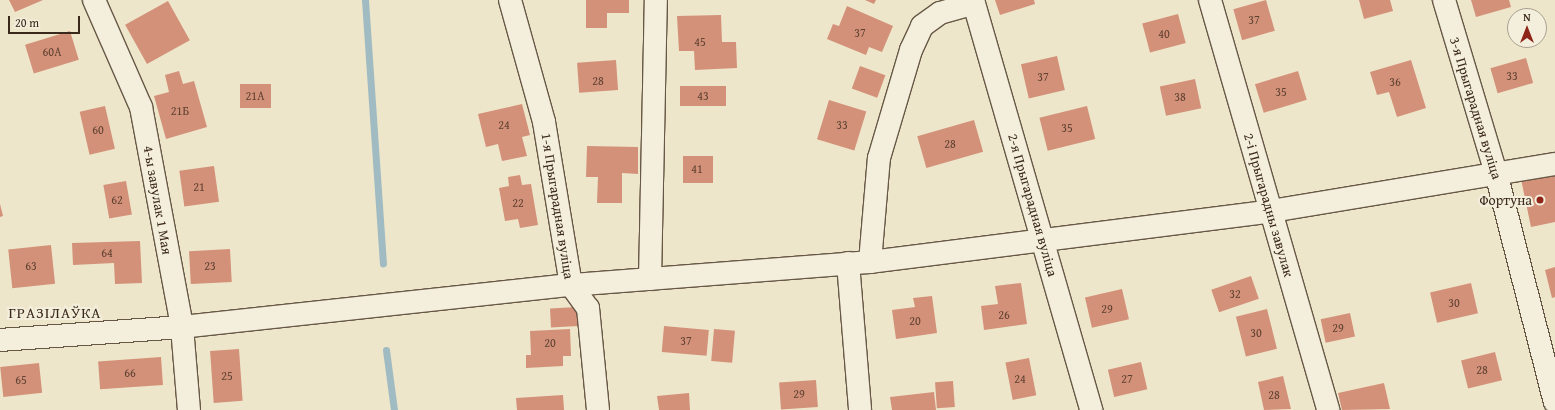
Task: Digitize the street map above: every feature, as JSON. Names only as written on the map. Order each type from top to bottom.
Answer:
[{"type":"street","name":"4-ы завулак 1 Мая","points":[[94,0],[141,107],[182,327],[189,410]]},
{"type":"street","name":"1-я Прыгарадная вуліца","points":[[510,0],[544,122],[571,285],[588,308],[598,410]]},
{"type":"street","points":[[650,279],[656,0]]},
{"type":"street","name":"2-і Прыгарадны завулак","points":[[1210,0],[1328,410]]},
{"type":"street","name":"3-я Прыгарадная вуліца","points":[[1444,0],[1496,173],[1555,402]]},
{"type":"street","points":[[870,262],[879,158],[911,50],[922,26],[940,14],[973,2]]},
{"type":"street","name":"2-я Прыгарадная вуліца","points":[[973,2],[1044,242],[1091,410]]},
{"type":"street","points":[[0,340],[182,327],[571,285],[870,262],[1044,242],[1271,211],[1555,164]]},
{"type":"street","points":[[848,263],[860,410]]},
{"type":"building","points":[[9,0],[43,0],[15,12]]},
{"type":"building","points":[[586,0],[629,0],[629,13],[607,13],[607,28],[586,28]]},
{"type":"building","points":[[865,0],[876,0],[874,4]]},
{"type":"building","points":[[995,0],[1034,0],[1035,4],[1000,15]]},
{"type":"building","points":[[1266,0],[1275,31],[1242,40],[1233,9]]},
{"type":"building","points":[[1359,0],[1390,0],[1393,11],[1364,19]]},
{"type":"building","points":[[1471,0],[1509,0],[1511,7],[1476,17]]},
{"type":"building","points":[[168,1],[190,40],[147,64],[125,25]]},
{"type":"building","points":[[847,6],[893,26],[882,52],[869,47],[866,55],[827,39],[833,24],[839,26]]},
{"type":"building","points":[[1178,14],[1186,43],[1150,53],[1142,24]]},
{"type":"building","points":[[721,15],[722,42],[736,42],[737,68],[695,70],[694,51],[679,51],[677,16]]},
{"type":"building","points":[[70,31],[79,60],[34,73],[25,45]]},
{"type":"building","points":[[1057,56],[1065,90],[1029,98],[1021,64]]},
{"type":"building","points":[[1526,58],[1533,83],[1498,93],[1490,68]]},
{"type":"building","points":[[616,60],[618,90],[579,93],[577,63]]},
{"type":"building","points":[[1411,60],[1426,108],[1397,117],[1389,92],[1377,95],[1370,72]]},
{"type":"building","points":[[860,66],[885,75],[877,98],[852,89]]},
{"type":"building","points":[[179,71],[183,84],[194,81],[207,127],[166,139],[154,96],[169,92],[165,75]]},
{"type":"building","points":[[1298,71],[1307,100],[1264,113],[1255,84]]},
{"type":"building","points":[[1195,79],[1201,108],[1166,116],[1160,86]]},
{"type":"building","points":[[240,84],[271,84],[271,108],[240,108]]},
{"type":"building","points":[[680,86],[726,86],[726,106],[680,106]]},
{"type":"building","points":[[829,100],[866,111],[854,151],[817,139]]},
{"type":"building","points":[[522,104],[530,135],[522,137],[527,156],[502,161],[498,144],[486,147],[478,114]]},
{"type":"building","points":[[105,106],[115,149],[90,155],[80,112]]},
{"type":"building","points":[[1087,106],[1095,139],[1048,151],[1039,118]]},
{"type":"building","points":[[974,120],[983,152],[926,168],[917,136]]},
{"type":"building","points":[[587,146],[638,147],[638,174],[622,173],[622,203],[597,203],[598,177],[586,177]]},
{"type":"building","points":[[683,156],[713,156],[713,183],[683,183]]},
{"type":"building","points":[[214,166],[219,202],[184,207],[179,171]]},
{"type":"building","name":"Фортуна","points":[[1555,171],[1555,222],[1531,227],[1521,179]]},
{"type":"building","points":[[520,175],[522,185],[531,184],[538,225],[520,228],[518,219],[505,221],[499,188],[509,186],[508,177]]},
{"type":"building","points":[[126,181],[132,214],[109,218],[103,185]]},
{"type":"building","points":[[0,204],[3,216],[0,217]]},
{"type":"building","points":[[140,241],[142,283],[115,284],[114,263],[73,265],[72,243]]},
{"type":"building","points":[[51,245],[55,284],[12,288],[8,249]]},
{"type":"building","points":[[230,249],[232,282],[191,284],[189,251]]},
{"type":"building","points":[[1555,267],[1555,297],[1552,298],[1545,270]]},
{"type":"building","points":[[1251,276],[1259,299],[1219,312],[1211,290]]},
{"type":"building","points":[[1021,283],[1027,324],[984,330],[981,306],[998,304],[995,286]]},
{"type":"building","points":[[1471,283],[1478,313],[1437,323],[1430,292]]},
{"type":"building","points":[[1122,289],[1129,319],[1092,328],[1085,298]]},
{"type":"building","points":[[932,296],[937,333],[896,339],[892,310],[915,307],[913,298]]},
{"type":"building","points":[[577,307],[578,326],[551,327],[550,308]]},
{"type":"building","points":[[1267,309],[1277,349],[1246,357],[1236,317]]},
{"type":"building","points":[[1350,313],[1355,336],[1326,343],[1321,319]]},
{"type":"building","points":[[664,326],[709,330],[707,356],[662,352]]},
{"type":"building","points":[[570,329],[571,356],[563,356],[563,366],[526,368],[526,355],[531,355],[530,331]]},
{"type":"building","points":[[714,329],[735,331],[732,363],[711,361]]},
{"type":"building","points":[[239,349],[243,401],[214,403],[210,351]]},
{"type":"building","points":[[1495,352],[1502,380],[1468,389],[1461,360]]},
{"type":"building","points":[[161,357],[163,385],[100,389],[98,361]]},
{"type":"building","points":[[1029,358],[1036,395],[1013,400],[1005,363]]},
{"type":"building","points":[[1141,362],[1147,389],[1114,397],[1108,370]]},
{"type":"building","points":[[39,363],[42,393],[3,397],[0,367]]},
{"type":"building","points":[[1283,376],[1291,409],[1264,410],[1258,382]]},
{"type":"building","points":[[816,380],[818,407],[781,410],[779,383]]},
{"type":"building","points":[[953,381],[955,407],[937,408],[935,382]]},
{"type":"building","points":[[1384,383],[1390,409],[1342,410],[1338,393]]},
{"type":"building","points":[[934,392],[936,410],[892,410],[890,397]]},
{"type":"building","points":[[689,393],[690,410],[659,410],[657,396]]},
{"type":"building","points":[[563,395],[564,410],[517,410],[516,398]]},
{"type":"waterway","points":[[365,0],[383,263]]},
{"type":"waterway","points":[[386,350],[394,410]]},
{"type":"place","name":"Фортуна","points":[[1540,200]]},
{"type":"district","name":"ГРАЗІЛАЎКА","points":[[55,313]]}]
